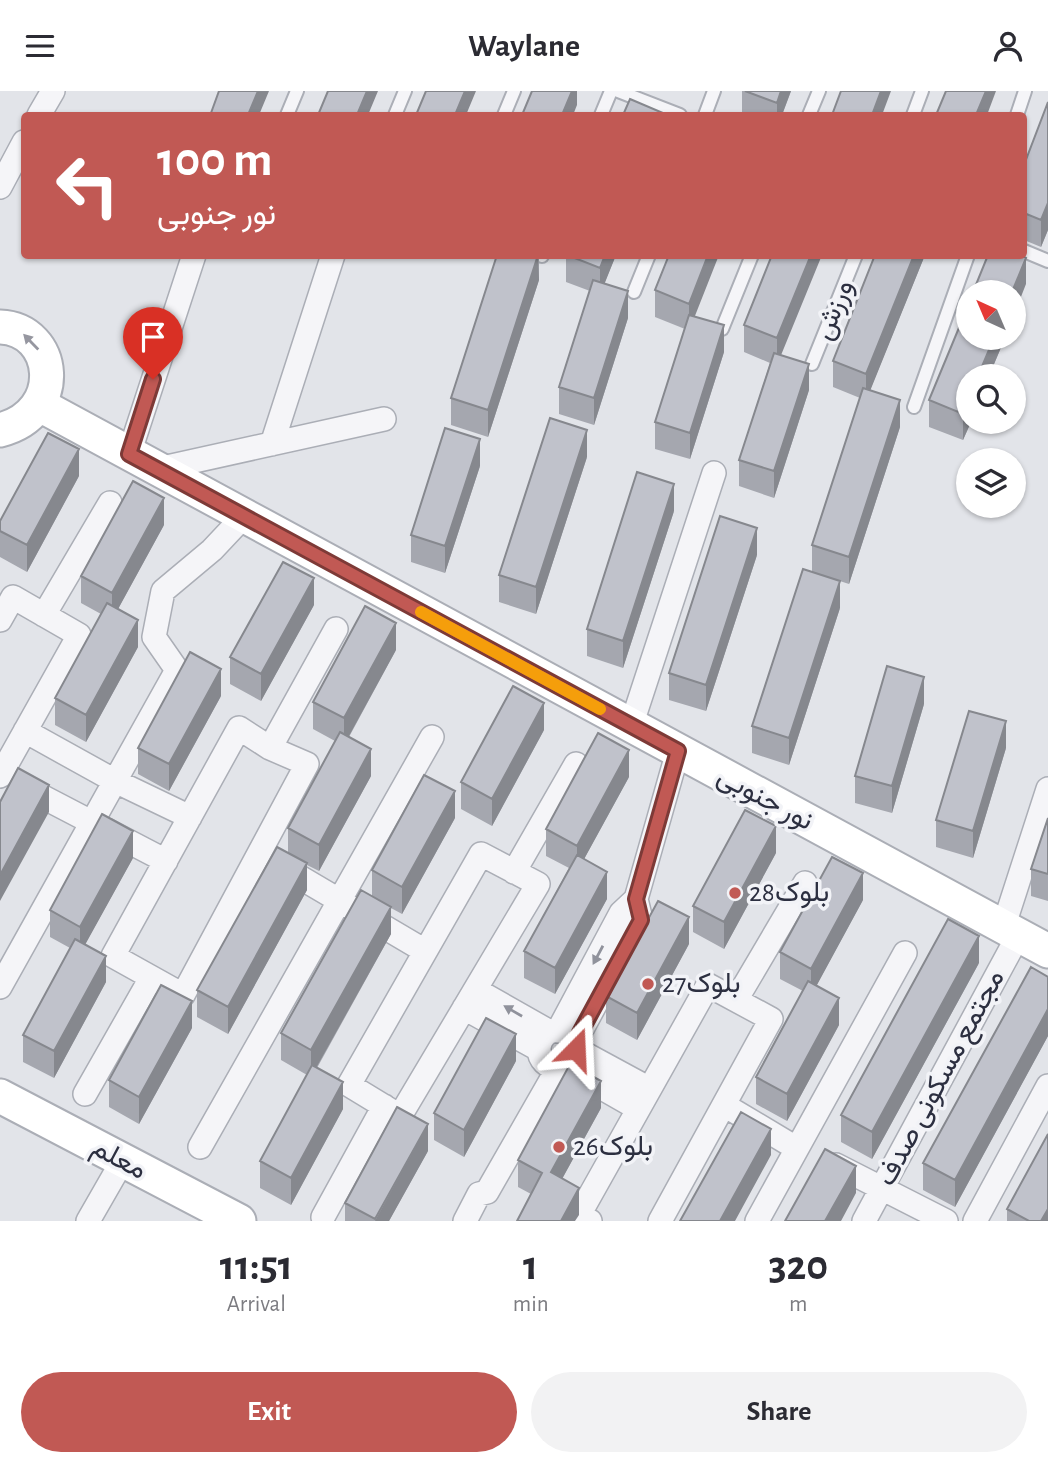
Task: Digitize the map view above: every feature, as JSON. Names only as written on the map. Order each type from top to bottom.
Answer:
[{"type":"main road","points":[[0,327],[21,333],[34,343],[43,357],[47,373],[46,390],[40,405],[29,418],[0,430]]},
{"type":"main road","name":"نور جنوبی","points":[[40,405],[1048,951]]},
{"type":"main road","name":"معلم","points":[[0,1096],[239,1221]]},
{"type":"street","points":[[41,112],[52,91]]},
{"type":"street","points":[[0,187],[21,148]]},
{"type":"street","points":[[129,454],[193,259]]},
{"type":"street","points":[[272,444],[332,259]]},
{"type":"street","points":[[158,469],[384,419]]},
{"type":"street","points":[[631,726],[714,473]]},
{"type":"street","points":[[44,615],[110,503]]},
{"type":"street","points":[[0,987],[177,670],[154,637],[163,590],[212,550],[244,516]]},
{"type":"street","points":[[0,620],[13,597],[79,635],[0,775],[166,861]]},
{"type":"street","points":[[270,748],[337,629]]},
{"type":"street","points":[[239,728],[270,748],[307,764],[183,995],[113,956],[239,728]]},
{"type":"street","points":[[25,730],[115,781],[190,817]]},
{"type":"street","points":[[200,1147],[432,737]]},
{"type":"street","points":[[465,1221],[479,1194],[487,1192],[558,1050],[621,913],[636,899],[678,751]]},
{"type":"street","points":[[514,871],[576,764]]},
{"type":"street","name":"مجتمع مسکونی صدف","points":[[864,1221],[1010,932],[1048,789]]},
{"type":"street","points":[[481,854],[514,871],[538,884],[400,1116],[349,1086],[481,854]]},
{"type":"street","points":[[286,869],[425,951]]},
{"type":"street","points":[[736,1000],[805,883]]},
{"type":"street","points":[[757,1221],[905,953]]},
{"type":"street","points":[[85,1094],[151,978]]},
{"type":"street","points":[[590,1221],[579,1215],[708,985],[771,1019],[660,1221]]},
{"type":"street","points":[[470,999],[558,1050],[637,1108]]},
{"type":"street","points":[[558,1050],[648,1088]]},
{"type":"street","points":[[975,1221],[1048,1086]]},
{"type":"street","points":[[323,1217],[384,1105]]},
{"type":"street","points":[[724,1105],[796,1148]]},
{"type":"street","points":[[88,1221],[123,1160]]},
{"type":"street","points":[[836,1165],[947,1221]]},
{"type":"lane","points":[[288,112],[297,91]]},
{"type":"lane","points":[[396,112],[405,91]]},
{"type":"lane","points":[[504,112],[514,91]]},
{"type":"lane","points":[[602,112],[611,91]]},
{"type":"lane","points":[[618,91],[672,112]]},
{"type":"lane","points":[[706,112],[714,91]]},
{"type":"lane","points":[[810,112],[819,91]]},
{"type":"lane","points":[[914,112],[922,91]]},
{"type":"lane","points":[[1018,112],[1025,91]]},
{"type":"lane","points":[[1027,252],[1048,261]]},
{"type":"lane","points":[[634,292],[647,259]]},
{"type":"lane","points":[[722,329],[750,259]]},
{"type":"lane","name":"ورزش","points":[[812,364],[854,259]]},
{"type":"lane","points":[[914,407],[967,259]]},
{"type":"building","points":[[219,91],[258,91],[249,112],[211,112]]},
{"type":"building","points":[[328,91],[367,91],[358,112],[319,112]]},
{"type":"building","points":[[426,91],[465,91],[456,112],[417,112]]},
{"type":"building","points":[[532,91],[572,91],[563,112],[523,112]]},
{"type":"building","points":[[745,91],[781,91],[777,103]]},
{"type":"building","points":[[841,91],[881,91],[873,112],[833,112]]},
{"type":"building","points":[[946,91],[986,91],[977,112],[937,112]]},
{"type":"building","points":[[630,99],[661,112],[624,112]]},
{"type":"building","points":[[1048,102],[1048,203],[1041,220],[1027,214],[1027,157]]},
{"type":"building","points":[[496,259],[537,259],[488,410],[451,398]]},
{"type":"building","points":[[577,259],[603,259],[600,268]]},
{"type":"building","points":[[667,259],[706,259],[689,304],[655,290]]},
{"type":"building","points":[[770,259],[809,259],[777,338],[744,325]]},
{"type":"building","points":[[873,259],[912,259],[866,374],[833,361]]},
{"type":"building","points":[[986,259],[1026,259],[1017,280],[978,280]]},
{"type":"building","points":[[593,280],[628,291],[594,398],[559,387]]},
{"type":"building","points":[[689,315],[724,325],[690,433],[655,422]]},
{"type":"building","points":[[956,335],[956,350],[989,350],[983,364],[956,364],[956,411],[929,400]]},
{"type":"building","points":[[774,353],[809,364],[774,471],[739,460]]},
{"type":"building","points":[[863,388],[900,400],[849,557],[812,545]]},
{"type":"building","points":[[550,418],[587,430],[536,587],[499,575]]},
{"type":"building","points":[[445,428],[480,439],[445,546],[411,535]]},
{"type":"building","points":[[48,433],[79,449],[27,545],[0,531],[0,521]]},
{"type":"building","points":[[637,472],[674,484],[623,641],[587,629]]},
{"type":"building","points":[[133,481],[164,498],[112,593],[81,576]]},
{"type":"building","points":[[720,516],[757,528],[706,685],[669,673]]},
{"type":"building","points":[[283,562],[314,578],[261,674],[230,657]]},
{"type":"building","points":[[803,569],[840,581],[789,738],[752,726]]},
{"type":"building","points":[[107,603],[138,620],[86,715],[55,698]]},
{"type":"building","points":[[365,606],[396,623],[344,718],[313,702]]},
{"type":"building","points":[[190,652],[221,669],[169,764],[138,748]]},
{"type":"building","points":[[887,666],[924,677],[892,786],[855,776]]},
{"type":"building","points":[[513,686],[544,703],[492,799],[461,782]]},
{"type":"building","points":[[969,711],[1006,721],[973,831],[936,820]]},
{"type":"building","points":[[340,732],[371,749],[319,845],[288,828]]},
{"type":"building","points":[[598,733],[629,750],[577,846],[546,829]]},
{"type":"building","points":[[18,768],[49,785],[0,875],[0,802]]},
{"type":"building","points":[[424,775],[455,791],[402,887],[372,870]]},
{"type":"building","points":[[745,810],[776,826],[724,922],[693,906]]},
{"type":"building","points":[[102,814],[133,831],[80,927],[50,910]]},
{"type":"building","points":[[1048,818],[1048,874],[1031,869]]},
{"type":"building","points":[[277,847],[307,863],[228,1007],[197,990]]},
{"type":"building","points":[[577,855],[607,872],[555,968],[524,951]]},
{"type":"building","points":[[832,857],[863,873],[811,969],[780,952]]},
{"type":"building","points":[[361,890],[391,907],[311,1050],[281,1033]]},
{"type":"building","points":[[658,901],[689,917],[637,1013],[606,996]]},
{"type":"building","points":[[948,919],[979,936],[872,1132],[841,1115]]},
{"type":"building","points":[[75,939],[106,956],[54,1051],[23,1035]]},
{"type":"building","points":[[1031,967],[1048,977],[1048,1009],[955,1180],[923,1163]]},
{"type":"building","points":[[808,981],[839,998],[787,1094],[756,1077]]},
{"type":"building","points":[[161,985],[192,1001],[139,1097],[109,1080]]},
{"type":"building","points":[[486,1018],[516,1034],[464,1130],[434,1113]]},
{"type":"building","points":[[570,1064],[601,1081],[551,1172],[579,1188],[561,1221],[517,1221],[542,1173],[518,1160]]},
{"type":"building","points":[[312,1065],[343,1082],[291,1178],[260,1161]]},
{"type":"building","points":[[397,1107],[428,1124],[375,1219],[345,1203]]},
{"type":"building","points":[[741,1112],[771,1129],[720,1221],[680,1221]]},
{"type":"building","points":[[1048,1134],[1048,1209],[1041,1221],[1029,1221],[1007,1209]]},
{"type":"building","points":[[825,1149],[856,1166],[825,1221],[785,1221]]},
{"type":"slow traffic","points":[[421,612],[600,709]]},
{"type":"place","name":"بلوک28","points":[[735,893]]},
{"type":"place","name":"بلوک27","points":[[648,984]]},
{"type":"place","name":"بلوک26","points":[[559,1147]]},
{"type":"route","points":[[153,379],[129,454],[678,751],[636,899],[641,920],[575,1042],[576,1049]]}]
